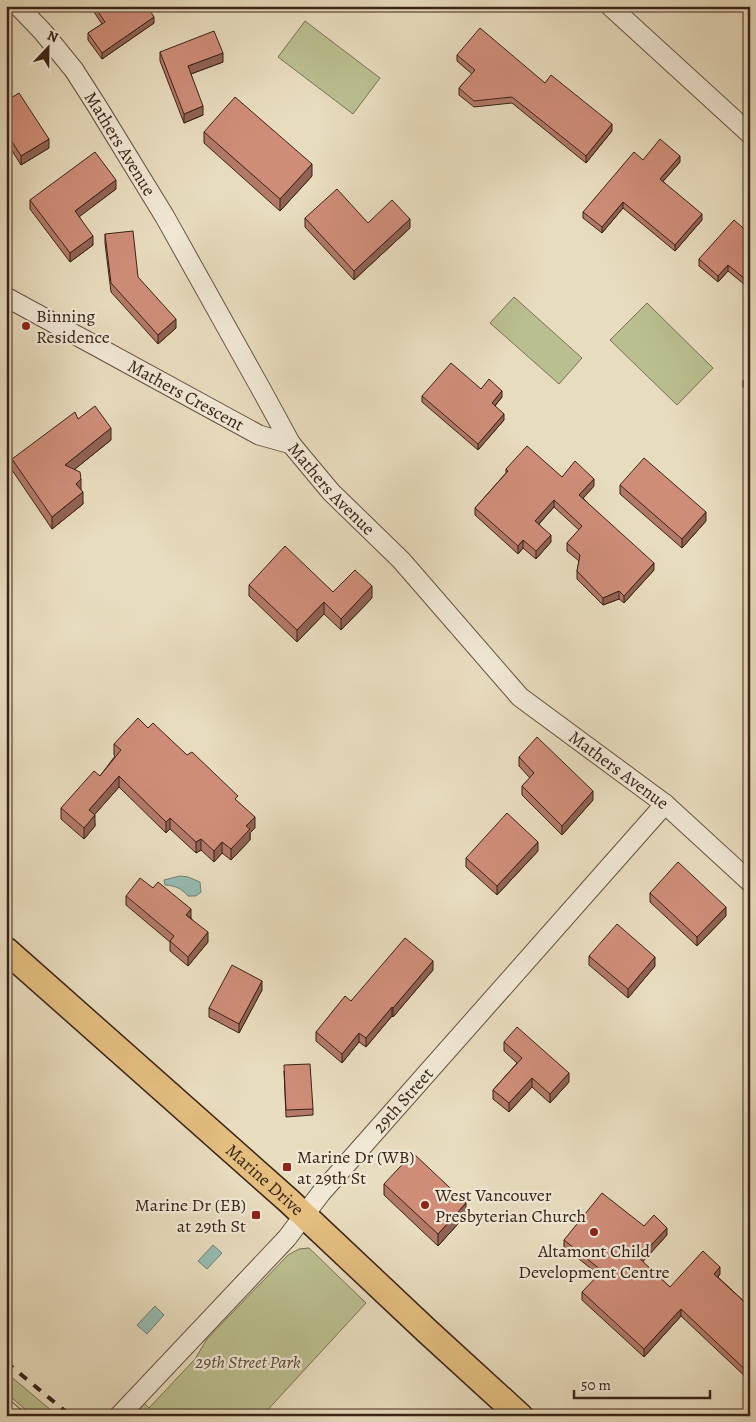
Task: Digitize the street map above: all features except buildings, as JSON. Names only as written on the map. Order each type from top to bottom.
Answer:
[{"type":"main road","name":"Marine Drive","points":[[6,950],[305,1216],[520,1416]]},
{"type":"street","name":"Mathers Avenue","points":[[18,6],[43,32],[74,70],[97,106],[165,217],[262,389],[290,444],[331,492],[401,560],[520,697],[665,804],[750,882]]},
{"type":"street","points":[[610,6],[750,134]]},
{"type":"street","name":"Mathers Crescent","points":[[6,297],[259,435],[290,444]]},
{"type":"street","name":"29th Street","points":[[119,1416],[287,1238],[321,1193],[665,804]]},
{"type":"street","points":[[6,1410],[13,1416]]},
{"type":"green space","points":[[305,21],[380,78],[353,114],[278,57]]},
{"type":"green space","points":[[514,297],[582,358],[559,384],[490,323]]},
{"type":"green space","points":[[647,303],[713,368],[677,405],[610,340]]},
{"type":"green space","name":"29th Street Park","points":[[309,1248],[366,1303],[262,1416],[131,1416],[143,1402],[149,1408],[195,1359],[207,1339],[288,1255],[299,1249]]},
{"type":"green space","points":[[6,1373],[58,1416],[33,1416],[6,1393]]},
{"type":"water","points":[[180,876],[200,882],[201,892],[196,896],[188,896],[178,888],[165,885],[164,880]]},
{"type":"water","points":[[213,1245],[222,1253],[207,1269],[198,1261]]},
{"type":"water","points":[[155,1306],[164,1315],[147,1334],[137,1325]]},
{"type":"railway","points":[[6,1362],[71,1416]]},
{"type":"place","name":"Binning Residence","points":[[26,326]]},
{"type":"place","name":"Marine Dr (WB) at 29th St","points":[[287,1167]]},
{"type":"place","name":"West Vancouver Presbyterian Church","points":[[425,1205]]},
{"type":"place","name":"Marine Dr (EB) at 29th St","points":[[256,1215]]},
{"type":"place","name":"Altamont Child Development Centre","points":[[594,1232]]}]
